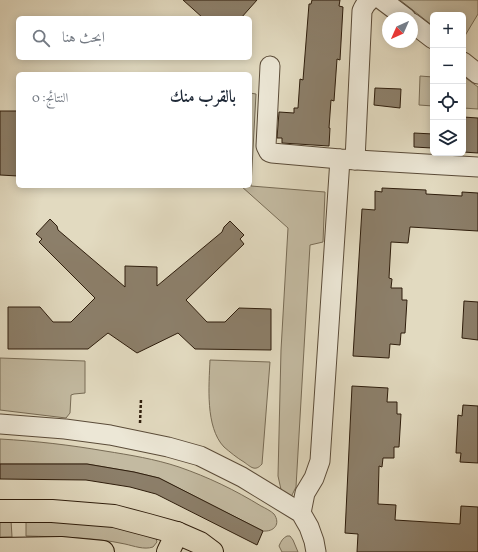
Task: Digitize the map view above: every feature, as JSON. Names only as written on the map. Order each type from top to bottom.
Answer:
[{"type":"main road","points":[[0,511],[52,511],[114,516],[148,525],[172,543],[200,543],[212,552]]},
{"type":"main road","points":[[0,549],[61,548],[103,552]]},
{"type":"street","points":[[301,514],[306,493],[314,478],[320,461],[362,11],[366,3],[370,0]]},
{"type":"street","points":[[382,0],[398,12]]},
{"type":"street","points":[[418,28],[430,37]]},
{"type":"street","points":[[466,64],[478,74]]},
{"type":"street","points":[[270,66],[266,146],[269,152],[347,160],[478,167]]},
{"type":"street","points":[[0,424],[65,429],[110,435],[139,440],[200,456],[242,477],[301,514],[309,527],[316,552]]},
{"type":"path","points":[[139,440],[141,400]]},
{"type":"shaded area","points":[[400,0],[478,0],[478,14],[466,34],[466,12],[430,12],[430,24],[418,14],[418,12],[415,12]]},
{"type":"shaded area","points":[[420,76],[430,77],[430,106],[419,105]]},
{"type":"shaded area","points":[[466,78],[478,87],[478,109],[466,108]]},
{"type":"shaded area","points":[[252,93],[256,94],[252,168]]},
{"type":"shaded area","points":[[252,186],[325,192],[323,242],[310,245],[296,487],[290,499],[282,494],[278,476],[281,350],[288,228],[243,188],[252,188]]},
{"type":"shaded area","points":[[0,358],[85,361],[85,393],[71,395],[70,413],[66,418],[0,410]]},
{"type":"shaded area","points":[[210,360],[270,362],[262,464],[257,468],[251,467],[236,457],[224,447],[218,439],[211,417],[209,393]]},
{"type":"shaded area","points":[[0,439],[79,447],[152,459],[170,464],[221,484],[273,513],[277,521],[273,529],[263,531],[159,478],[134,472],[87,464],[0,464]]},
{"type":"shaded area","points":[[26,519],[88,520],[156,538],[157,542],[153,547],[146,548],[88,539],[26,536]]},
{"type":"shaded area","points":[[11,520],[12,537],[0,537],[0,521]]},
{"type":"shaded area","points":[[287,536],[290,536],[293,540],[298,552],[282,552],[279,546],[282,540]]},
{"type":"building","points":[[183,0],[257,0],[243,16],[201,16]]},
{"type":"building","points":[[312,0],[340,0],[339,6],[343,7],[340,60],[337,59],[334,101],[331,100],[329,146],[282,143],[282,138],[277,138],[279,112],[294,113],[294,108],[298,108],[300,79],[303,80],[309,4],[311,4]]},
{"type":"building","points":[[375,88],[401,89],[400,108],[374,105]]},
{"type":"building","points":[[0,111],[16,111],[16,176],[0,175]]},
{"type":"building","points":[[466,117],[478,118],[478,153],[466,152]]},
{"type":"building","points":[[414,133],[430,134],[430,148],[414,147]]},
{"type":"building","points":[[382,188],[426,190],[426,194],[462,196],[462,192],[478,193],[478,231],[410,227],[408,243],[391,242],[389,278],[392,279],[391,288],[402,288],[402,300],[407,300],[405,333],[401,333],[400,345],[390,344],[389,358],[353,356],[362,209],[375,210],[375,191],[382,192]]},
{"type":"building","points":[[50,219],[57,226],[58,230],[125,287],[125,266],[157,267],[157,286],[222,232],[224,227],[230,221],[244,235],[240,239],[244,244],[186,300],[207,322],[225,322],[239,308],[271,309],[271,350],[195,349],[178,333],[137,353],[108,333],[88,349],[8,349],[8,307],[40,307],[53,322],[71,322],[95,298],[39,242],[42,239],[36,234]]},
{"type":"building","points":[[464,301],[478,302],[478,340],[462,338]]},
{"type":"building","points":[[352,386],[388,388],[387,402],[397,402],[397,414],[401,414],[399,447],[394,447],[394,458],[383,458],[382,467],[379,466],[378,504],[396,505],[395,520],[460,524],[461,506],[478,507],[478,552],[357,552],[358,534],[345,533]]},
{"type":"building","points":[[463,405],[478,406],[478,463],[460,462],[461,453],[456,453],[458,415],[462,416]]},
{"type":"building","points":[[0,464],[87,464],[159,478],[263,531],[257,545],[156,494],[130,487],[86,480],[0,479]]}]
